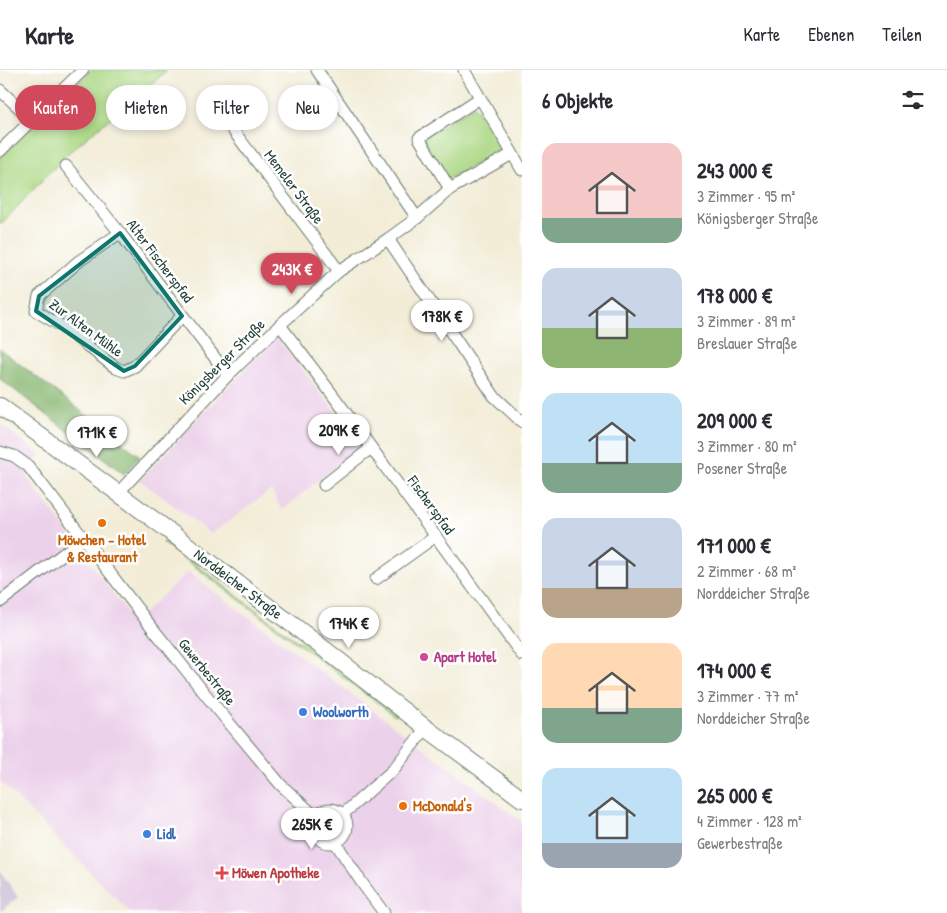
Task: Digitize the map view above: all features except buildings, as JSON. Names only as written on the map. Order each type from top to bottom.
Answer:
[{"type":"main road","name":"Norddeicher Straße","points":[[0,406],[522,799]]},
{"type":"street","points":[[68,85],[83,70]]},
{"type":"street","points":[[317,70],[417,218]]},
{"type":"street","points":[[464,70],[522,170]]},
{"type":"street","points":[[0,90],[15,104]]},
{"type":"street","points":[[450,189],[418,138],[480,98]]},
{"type":"street","points":[[0,151],[22,130]]},
{"type":"street","name":"Memeler Straße","points":[[233,130],[338,271]]},
{"type":"street","name":"Königsberger Straße","points":[[118,493],[228,375],[338,271],[417,218],[450,189],[512,154]]},
{"type":"street","name":"Alter Fischerspfad","points":[[66,166],[120,233],[228,375]]},
{"type":"street","name":"Zur Alten Mühle","points":[[120,233],[79,261],[39,296],[36,311],[63,327],[116,368],[124,371],[135,366],[182,316]]},
{"type":"street","points":[[388,239],[494,396],[522,422]]},
{"type":"street","name":"Fischerspfad","points":[[280,325],[522,655]]},
{"type":"street","points":[[324,484],[371,448]]},
{"type":"street","name":"Gewerbestraße","points":[[0,452],[14,456],[28,466],[167,646],[268,770],[316,817]]},
{"type":"street","points":[[376,579],[436,536]]},
{"type":"street","points":[[0,602],[84,538]]},
{"type":"street","points":[[342,815],[393,770],[426,728]]},
{"type":"street","points":[[329,810],[342,815],[346,821],[346,831],[341,838],[335,842],[327,843],[317,837],[314,832],[316,817],[329,810]]},
{"type":"street","points":[[335,842],[384,913]]},
{"type":"highlighted area","points":[[120,233],[182,316],[135,366],[124,371],[36,311],[39,296]]},
{"type":"shaded area","points":[[276,337],[362,445],[282,510],[271,490],[211,534],[140,480]]},
{"type":"shaded area","points":[[0,424],[40,455],[26,476],[134,622],[188,572],[522,822],[522,913],[131,913],[0,781]]},
{"type":"shaded area","points":[[0,870],[18,897],[0,912]]},
{"type":"green space","points":[[91,70],[168,70],[150,85],[106,85],[106,122],[96,130],[96,85],[75,85]]},
{"type":"green space","points":[[474,106],[503,149],[448,179],[423,138]]},
{"type":"green space","points":[[29,130],[96,130],[67,154],[0,225],[0,158]]},
{"type":"green space","points":[[0,349],[140,456],[124,474],[0,379]]},
{"type":"green space","points":[[165,541],[297,641],[304,642],[396,713],[395,716],[162,542]]},
{"type":"green space","points":[[326,817],[334,817],[339,822],[337,833],[326,835],[321,830],[321,822]]},
{"type":"place","name":"Möwchen - Hotel & Restaurant","points":[[102,523]]},
{"type":"place","name":"Apart Hotel","points":[[424,657]]},
{"type":"place","name":"Woolworth","points":[[303,712]]},
{"type":"place","name":"McDonald's","points":[[403,806]]},
{"type":"place","name":"Lidl","points":[[147,834]]},
{"type":"place","name":"Möwen Apotheke","points":[[222,873]]}]
